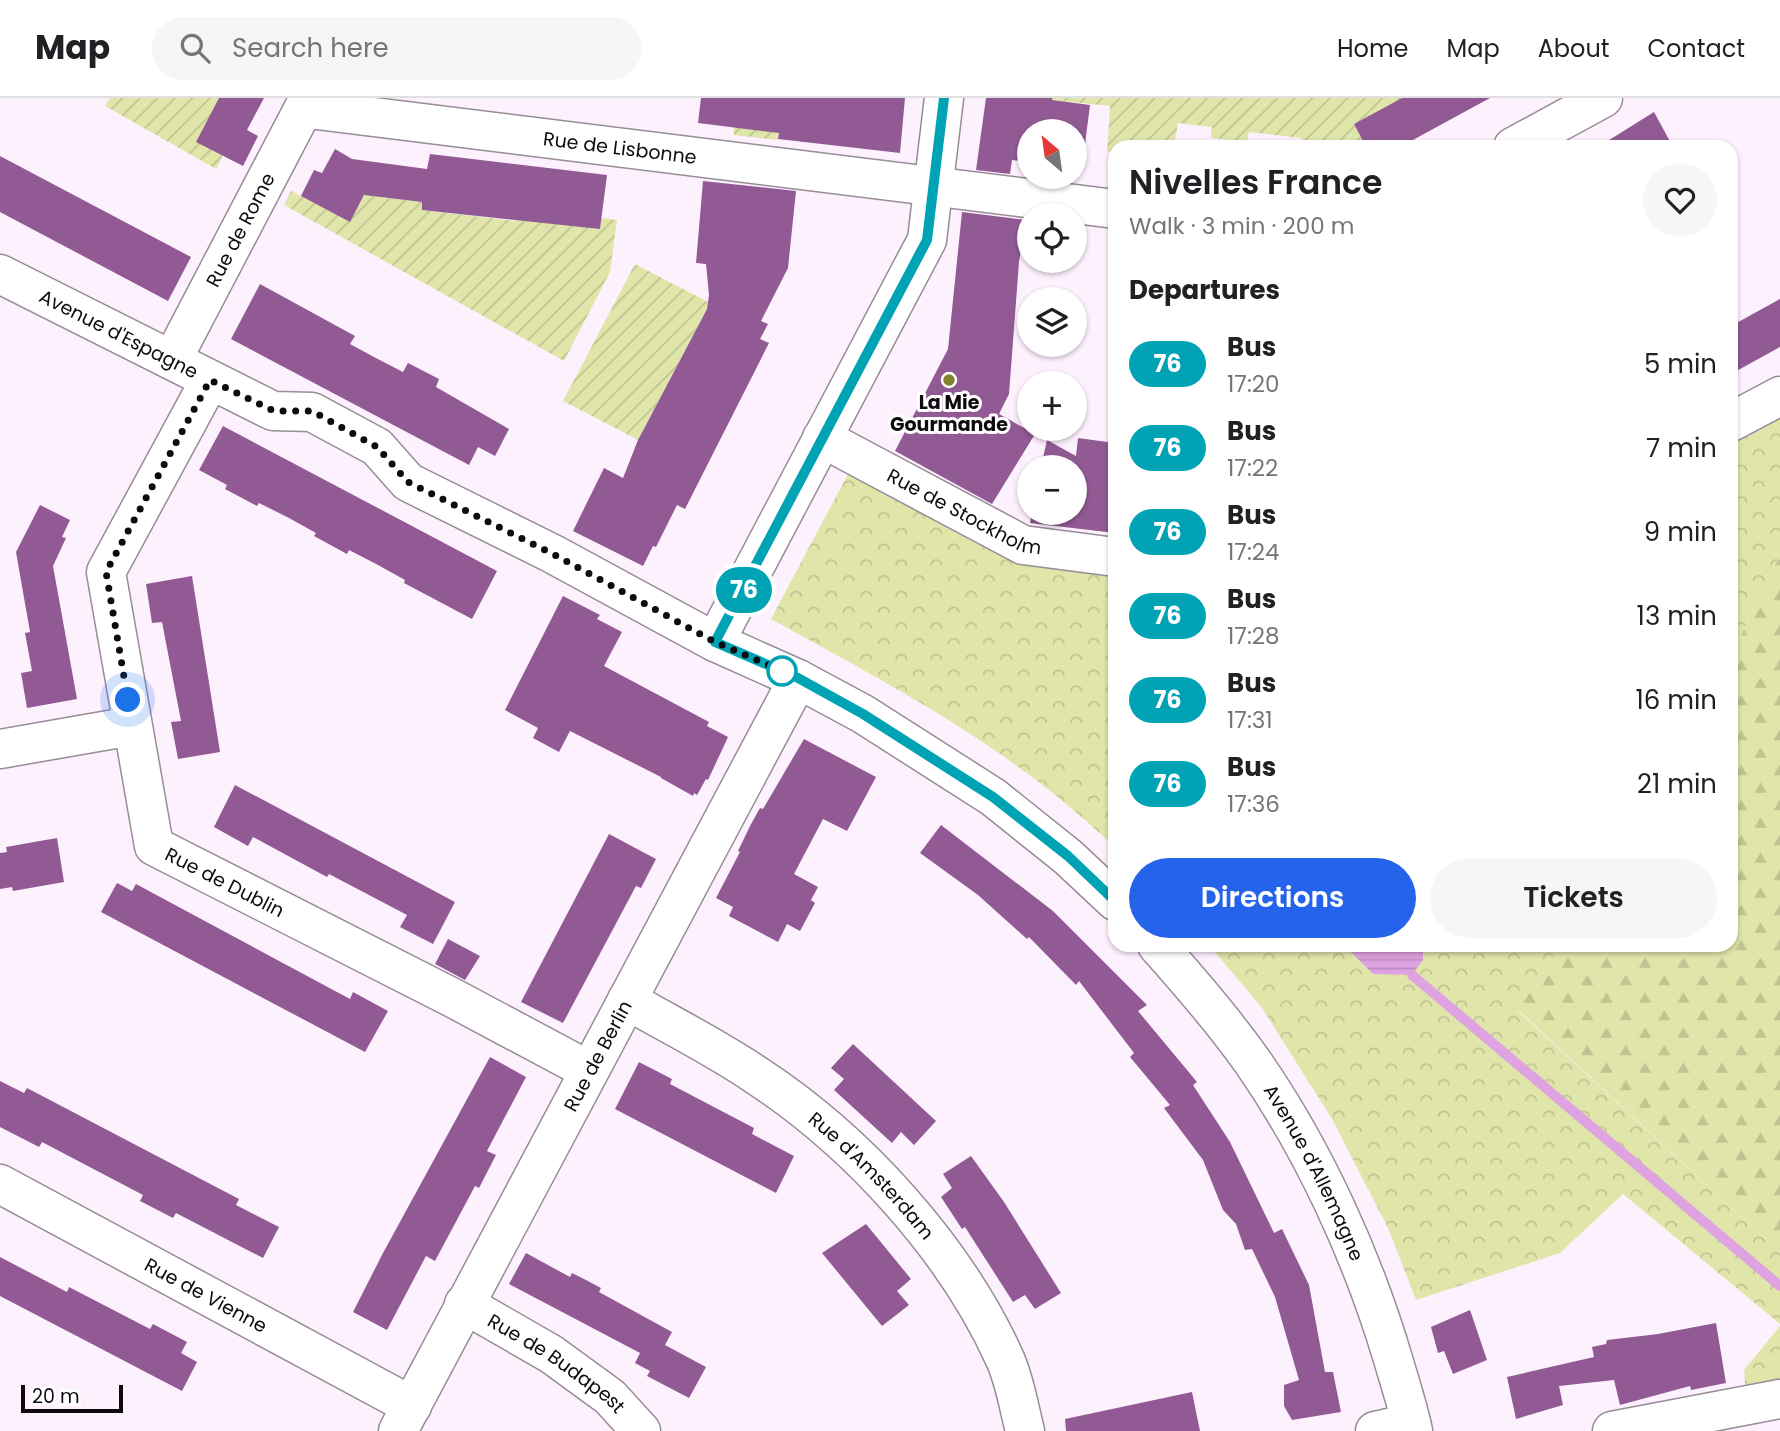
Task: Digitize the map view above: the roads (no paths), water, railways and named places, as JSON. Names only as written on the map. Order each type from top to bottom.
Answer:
[{"type":"street","points":[[944,98],[927,240],[715,642],[798,678],[863,714],[993,797],[1068,856],[1108,894]]},
{"type":"street","points":[[1526,140],[1602,98]]},
{"type":"street","name":"Rue de Lisbonne","points":[[307,102],[317,110],[1108,208]]},
{"type":"street","name":"Rue de Rome","points":[[172,360],[307,102]]},
{"type":"street","name":"Avenue d'Espagne","points":[[0,274],[274,411],[312,411],[377,447],[408,482],[553,554],[715,642]]},
{"type":"street","name":"Rue de Dublin","points":[[210,380],[106,572],[154,846],[588,1070]]},
{"type":"street","points":[[1738,418],[1780,396]]},
{"type":"street","name":"Rue de Stockholm","points":[[822,438],[1023,545],[1108,556]]},
{"type":"street","name":"Rue de Berlin","points":[[405,1419],[798,678]]},
{"type":"street","points":[[0,749],[132,726]]},
{"type":"street","name":"Avenue d'Allemagne","points":[[1163,952],[1198,990],[1252,1062],[1317,1171],[1343,1224],[1378,1310],[1412,1427]]},
{"type":"street","name":"Rue d'Amsterdam","points":[[627,1000],[756,1074],[813,1116],[871,1168],[911,1211],[970,1294],[1006,1361],[1025,1431]]},
{"type":"street","name":"Rue de Vienne","points":[[0,1184],[405,1419]]},
{"type":"street","name":"Rue de Budapest","points":[[464,1304],[551,1354],[610,1397],[641,1431]]},
{"type":"street","points":[[1612,1431],[1780,1399]]},
{"type":"street","points":[[1375,1431],[1412,1427]]},
{"type":"waterway","points":[[1412,975],[1780,1286]]},
{"type":"place","name":"La Mie Gourmande","points":[[949,380]]}]
